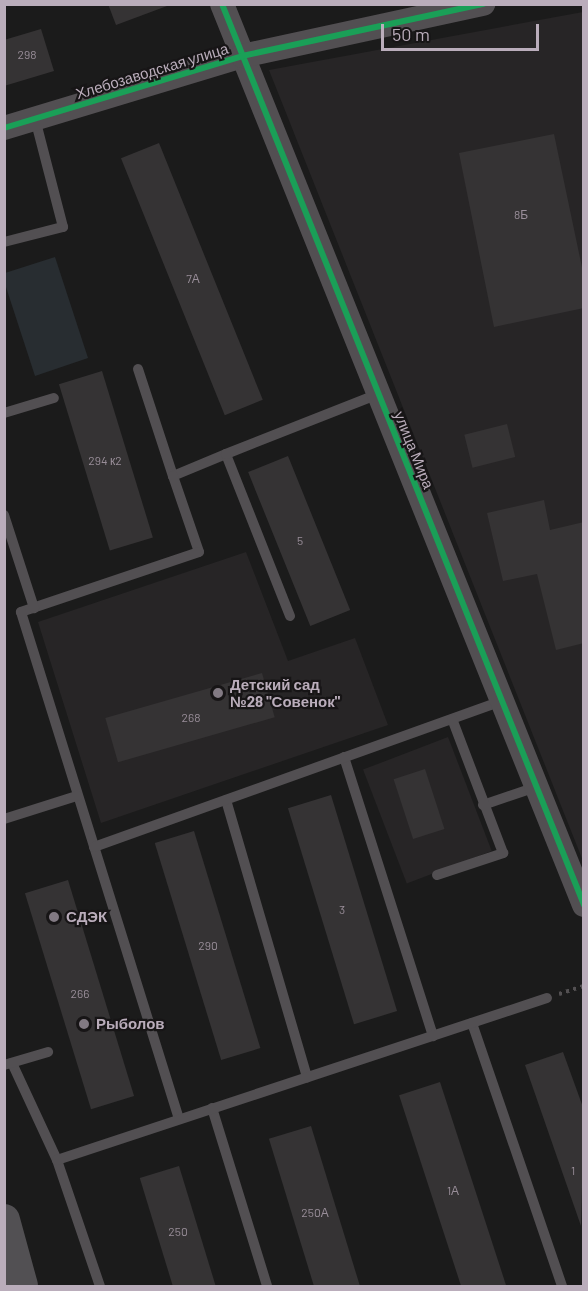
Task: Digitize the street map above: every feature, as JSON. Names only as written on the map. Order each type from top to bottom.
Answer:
[{"type":"main road","points":[[4,1220],[22,1287]]},
{"type":"street","name":"улица Мира","points":[[222,4],[502,701],[532,753],[536,787],[584,904]]},
{"type":"street","name":"Хлебозаводская улица","points":[[4,128],[242,56],[483,4]]},
{"type":"lane","points":[[4,243],[63,227],[35,119]]},
{"type":"lane","points":[[138,369],[199,552],[21,612],[179,1119]]},
{"type":"lane","points":[[173,476],[378,394]]},
{"type":"lane","points":[[4,413],[54,398]]},
{"type":"lane","points":[[226,454],[290,616]]},
{"type":"lane","points":[[4,515],[34,608]]},
{"type":"lane","points":[[94,847],[502,701]]},
{"type":"lane","points":[[437,875],[503,853],[491,837],[483,805],[452,719]]},
{"type":"lane","points":[[344,758],[433,1036]]},
{"type":"lane","points":[[483,805],[536,787]]},
{"type":"lane","points":[[4,819],[77,796]]},
{"type":"lane","points":[[225,800],[307,1077]]},
{"type":"lane","points":[[57,1160],[547,998]]},
{"type":"lane","points":[[472,1023],[562,1287]]},
{"type":"lane","points":[[48,1052],[8,1064],[57,1160],[100,1287]]},
{"type":"lane","points":[[212,1108],[267,1287]]},
{"type":"path","points":[[547,998],[584,986]]},
{"type":"shaded area","points":[[583,12],[583,861],[269,70]]},
{"type":"shaded area","points":[[55,257],[88,358],[35,376],[5,284],[5,273]]},
{"type":"shaded area","name":"Детский сад №28 \"Совенок\"","points":[[246,552],[288,661],[355,638],[388,725],[101,823],[38,622]]},
{"type":"shaded area","points":[[448,737],[492,851],[407,884],[363,770]]},
{"type":"building","points":[[108,4],[166,4],[167,6],[116,25]]},
{"type":"building","points":[[41,29],[54,71],[4,86],[4,40]]},
{"type":"building","points":[[554,134],[584,277],[584,308],[494,327],[459,153]]},
{"type":"building","points":[[159,143],[263,400],[225,415],[121,158]]},
{"type":"building","points":[[102,371],[153,537],[110,551],[59,384]]},
{"type":"building","points":[[507,424],[515,457],[473,468],[464,435]]},
{"type":"building","points":[[288,456],[350,610],[310,626],[248,472]]},
{"type":"building","points":[[544,500],[550,530],[584,522],[584,643],[556,650],[537,574],[503,581],[487,513]]},
{"type":"building","points":[[262,673],[275,717],[118,762],[105,718]]},
{"type":"building","points":[[425,769],[444,829],[413,839],[394,779]]},
{"type":"building","points":[[331,795],[397,1011],[354,1024],[288,808]]},
{"type":"building","points":[[194,831],[260,1048],[221,1060],[155,843]]},
{"type":"building","points":[[68,880],[134,1096],[91,1109],[25,893]]},
{"type":"building","points":[[563,1052],[584,1110],[581,1226],[525,1065]]},
{"type":"building","points":[[440,1082],[506,1286],[461,1286],[399,1095]]},
{"type":"building","points":[[311,1126],[360,1286],[314,1286],[269,1139]]},
{"type":"building","points":[[179,1166],[216,1286],[173,1286],[140,1178]]},
{"type":"cycle path","points":[[222,4],[584,905]]},
{"type":"cycle path","points":[[4,128],[242,56],[483,4]]},
{"type":"place","name":"Детский сад №28 \"Совенок\"","points":[[218,693]]},
{"type":"place","name":"СДЭК","points":[[54,917]]},
{"type":"place","name":"Рыболов","points":[[84,1024]]}]
